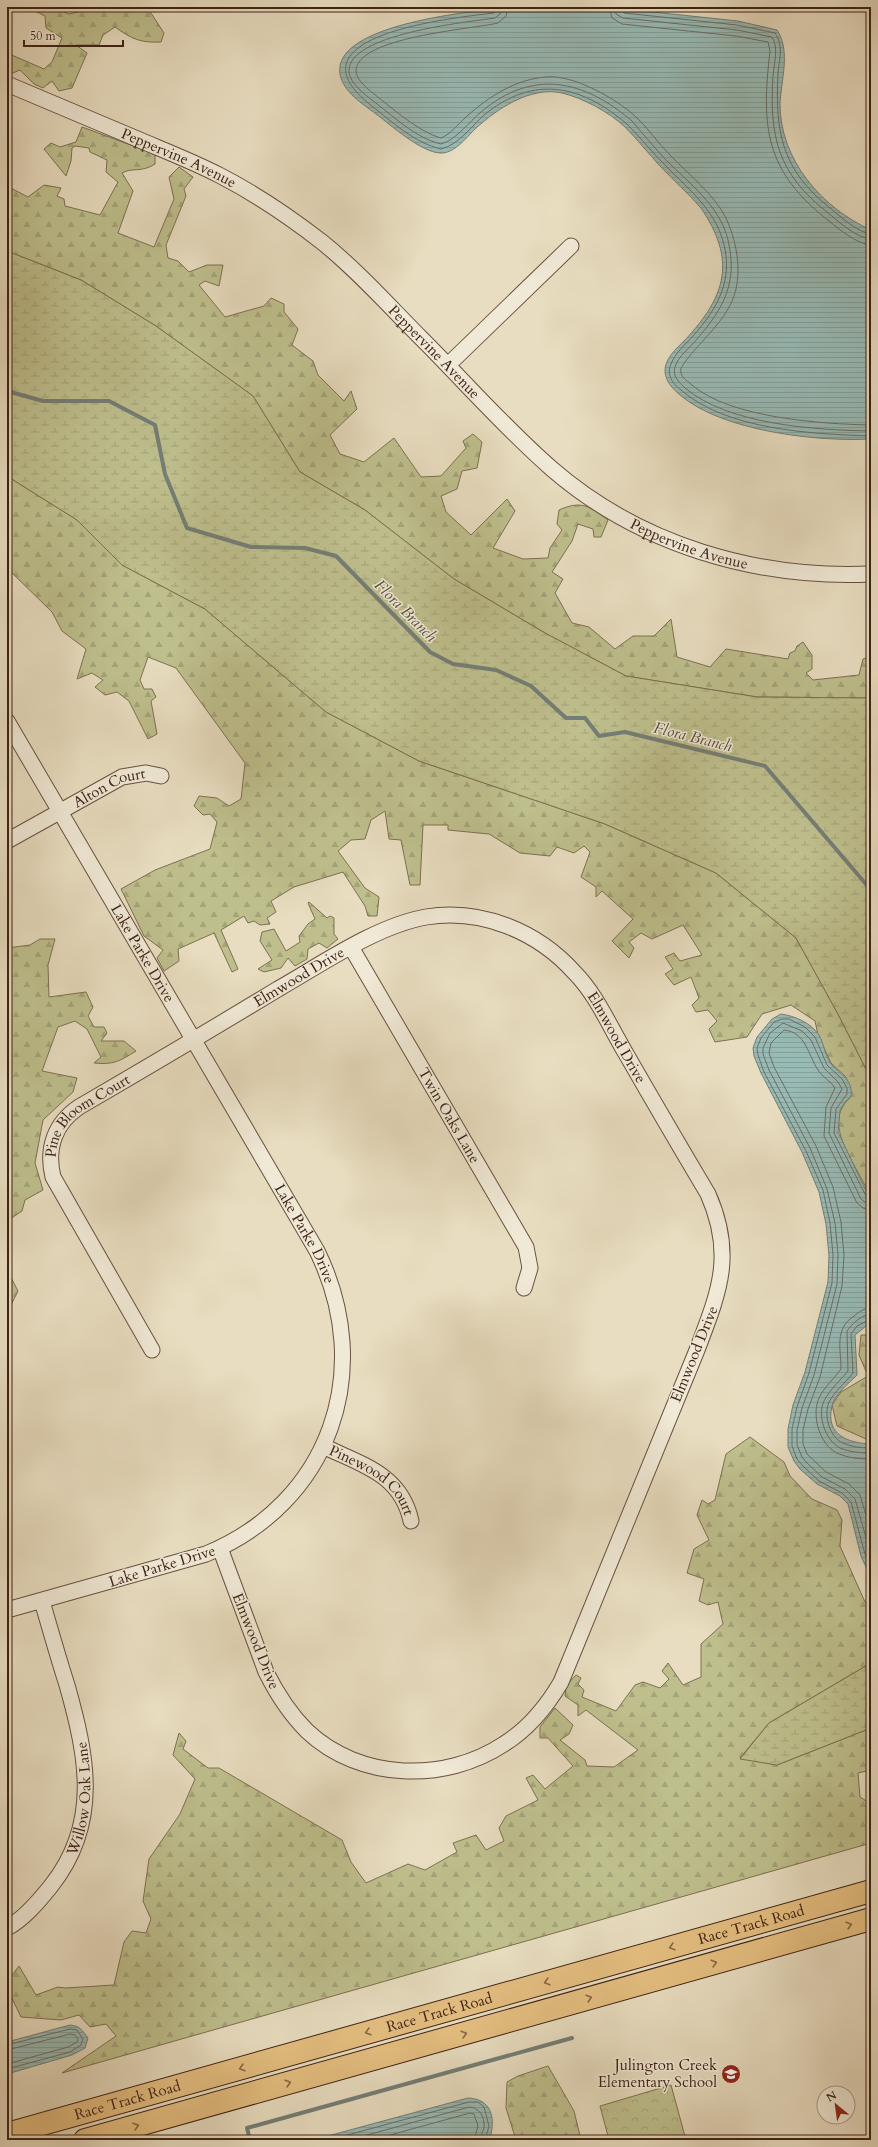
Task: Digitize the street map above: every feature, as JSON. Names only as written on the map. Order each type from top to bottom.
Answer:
[{"type":"main road","name":"Race Track Road","points":[[7,2134],[871,1891]]},
{"type":"main road","points":[[820,1905],[827,1931]]},
{"type":"main road","name":"Race Track Road","points":[[85,2140],[871,1919]]},
{"type":"main road","points":[[616,1991],[623,1974],[636,1957]]},
{"type":"street","name":"Peppervine Avenue","points":[[7,84],[182,157],[254,194],[325,244],[356,272],[531,450],[554,471],[586,495],[619,516],[654,534],[720,558],[766,568],[806,573],[871,574]]},
{"type":"street","points":[[448,365],[571,246]]},
{"type":"street","name":"Lake Parke Drive","points":[[7,721],[317,1251],[334,1292],[342,1334],[342,1378],[333,1421],[323,1446],[302,1480],[272,1514],[254,1528],[220,1548],[206,1554],[7,1610]]},
{"type":"street","name":"Alton Court","points":[[7,842],[59,811],[122,777],[146,773],[161,776]]},
{"type":"street","name":"Elmwood Drive","points":[[193,1040],[382,930],[404,922],[428,917],[459,916],[506,925],[541,943],[559,957],[590,990],[708,1194],[720,1231],[723,1256],[719,1288],[697,1350],[561,1682],[540,1712],[520,1732],[491,1753],[469,1762],[447,1768],[402,1771],[361,1763],[341,1754],[323,1743],[295,1718],[274,1688],[266,1672],[220,1548]]},
{"type":"street","name":"Twin Oaks Lane","points":[[351,947],[526,1247],[530,1268],[524,1288]]},
{"type":"street","name":"Pine Bloom Court","points":[[152,1350],[57,1185],[51,1168],[51,1150],[60,1125],[72,1112],[193,1040]]},
{"type":"street","name":"Pinewood Court","points":[[323,1446],[384,1476],[396,1487],[405,1501],[411,1521]]},
{"type":"street","name":"Willow Oak Lane","points":[[7,1928],[26,1913],[41,1898],[66,1864],[78,1835],[86,1792],[83,1748],[42,1601]]},
{"type":"green space","points":[[27,7],[51,7],[69,14],[86,10],[88,7],[147,7],[164,33],[161,42],[147,42],[126,35],[115,27],[103,35],[99,45],[76,45],[87,53],[72,88],[59,91],[52,81],[43,88],[34,84],[20,70],[13,73],[7,70],[7,53],[44,69],[52,62],[62,38],[46,28],[45,16]]},
{"type":"green space","points":[[82,127],[155,154],[155,164],[150,167],[130,170],[122,173],[133,191],[118,233],[154,247],[174,199],[169,177],[179,167],[193,177],[184,189],[186,196],[166,245],[168,258],[178,261],[189,272],[207,265],[223,265],[219,286],[205,281],[199,285],[225,317],[264,306],[271,298],[284,304],[284,312],[298,329],[292,345],[313,361],[318,375],[344,401],[351,391],[357,409],[330,435],[340,454],[364,462],[394,438],[421,477],[441,476],[466,448],[463,441],[473,434],[482,442],[477,468],[462,471],[457,489],[441,496],[446,512],[471,535],[507,499],[515,511],[493,548],[523,559],[548,558],[550,548],[562,530],[557,524],[559,510],[574,505],[585,506],[596,511],[608,520],[601,537],[594,537],[593,529],[578,524],[572,541],[552,572],[563,579],[555,593],[572,623],[589,627],[615,649],[633,636],[654,636],[671,619],[677,657],[710,667],[726,649],[788,659],[790,653],[795,651],[797,646],[803,642],[812,655],[812,669],[806,673],[813,680],[859,675],[863,659],[871,656],[871,698],[757,697],[626,676],[545,633],[454,579],[365,510],[300,472],[253,396],[156,326],[81,280],[7,251],[7,186],[28,197],[44,185],[61,188],[57,196],[64,199],[65,206],[100,215],[118,182],[106,172],[107,160],[90,152],[89,148],[75,146],[72,148],[71,161],[66,176],[44,149],[51,143],[60,147],[76,142]]},
{"type":"green space","points":[[7,251],[81,280],[156,326],[253,396],[300,472],[365,510],[454,579],[545,633],[626,676],[757,697],[871,698],[871,1084],[869,1075],[838,1014],[796,938],[716,873],[605,824],[419,761],[326,712],[205,609],[122,565],[77,520],[7,476]]},
{"type":"green space","points":[[7,476],[77,520],[122,565],[205,609],[326,712],[419,761],[605,824],[716,873],[796,938],[838,1014],[869,1075],[871,1084],[871,1201],[845,1148],[840,1134],[839,1121],[842,1108],[851,1097],[846,1077],[831,1063],[818,1035],[815,1021],[791,1005],[762,1014],[747,1037],[715,1042],[709,1029],[717,1021],[708,1010],[696,1012],[692,1005],[699,998],[691,977],[674,985],[665,974],[673,969],[665,957],[674,953],[680,961],[702,955],[683,925],[652,939],[641,933],[629,942],[634,948],[629,958],[612,941],[633,919],[602,891],[596,897],[596,887],[581,877],[590,852],[584,846],[574,853],[557,847],[550,856],[520,853],[489,834],[448,830],[448,825],[423,825],[420,885],[410,885],[401,840],[389,839],[385,811],[371,820],[365,839],[351,840],[338,851],[365,888],[379,897],[377,916],[368,916],[365,906],[343,872],[294,887],[271,901],[276,912],[267,918],[270,924],[260,925],[254,921],[248,923],[244,916],[221,930],[238,969],[232,972],[214,933],[178,949],[179,961],[164,971],[157,958],[163,950],[144,936],[121,889],[155,870],[210,849],[217,822],[210,814],[203,815],[194,806],[199,796],[217,798],[229,806],[241,799],[245,763],[176,668],[148,657],[140,680],[144,689],[152,689],[156,697],[151,701],[157,734],[148,739],[129,701],[117,692],[105,695],[95,687],[103,680],[92,673],[77,679],[86,649],[62,631],[52,612],[7,568]]},
{"type":"green space","points":[[309,902],[327,918],[330,916],[334,918],[334,934],[338,939],[327,948],[319,943],[308,949],[307,959],[295,966],[288,958],[281,968],[264,972],[258,969],[272,960],[260,941],[262,932],[274,929],[286,951],[300,942],[299,936],[308,924],[315,919],[308,903]]},
{"type":"green space","points":[[40,939],[55,939],[48,965],[49,997],[86,992],[93,1007],[88,1016],[94,1027],[104,1027],[107,1033],[101,1041],[124,1041],[136,1051],[116,1062],[94,1063],[101,1057],[87,1029],[75,1021],[58,1027],[42,1071],[77,1078],[73,1092],[43,1120],[35,1163],[43,1190],[25,1200],[22,1211],[7,1221],[7,948],[30,945]]},
{"type":"green space","points":[[7,1270],[18,1291],[10,1307],[7,1306]]},
{"type":"green space","points":[[861,1335],[871,1335],[871,1436],[866,1439],[837,1426],[832,1405],[841,1392],[868,1376],[859,1355]]},
{"type":"green space","points":[[750,1437],[784,1462],[790,1476],[812,1499],[837,1510],[842,1520],[840,1546],[865,1602],[871,1607],[871,1663],[769,1723],[740,1758],[777,1765],[871,1728],[871,1770],[858,1773],[860,1797],[871,1804],[871,1843],[62,2073],[116,2036],[106,2024],[90,2027],[79,2015],[61,2020],[21,2017],[7,1988],[7,1982],[19,1966],[36,1995],[58,1987],[65,1988],[114,1985],[124,1942],[132,1931],[146,1933],[151,1919],[143,1901],[149,1859],[180,1814],[195,1779],[173,1755],[179,1733],[186,1741],[183,1749],[208,1768],[219,1768],[342,1840],[351,1862],[366,1883],[408,1864],[425,1870],[457,1852],[453,1843],[476,1835],[486,1850],[504,1841],[499,1828],[506,1816],[538,1800],[526,1778],[533,1775],[545,1789],[573,1766],[548,1738],[540,1738],[540,1727],[555,1708],[573,1725],[569,1734],[560,1740],[585,1760],[587,1766],[614,1767],[638,1750],[586,1710],[578,1716],[578,1705],[565,1696],[566,1686],[576,1675],[581,1678],[578,1684],[584,1690],[582,1697],[616,1711],[635,1685],[643,1682],[660,1688],[669,1679],[662,1671],[668,1663],[683,1685],[701,1677],[701,1644],[723,1624],[718,1602],[708,1605],[699,1601],[704,1579],[687,1573],[694,1549],[709,1540],[697,1515],[702,1500],[708,1504],[715,1500],[726,1454]]},
{"type":"green space","points":[[871,1663],[871,1728],[777,1765],[740,1759],[769,1723]]},
{"type":"green space","points":[[548,2066],[574,2111],[581,2140],[516,2140],[506,2108],[507,2082],[518,2076]]},
{"type":"green space","points":[[671,2085],[686,2140],[609,2140],[600,2106]]},
{"type":"water","points":[[511,7],[615,8],[738,21],[777,30],[784,47],[784,66],[780,104],[782,125],[787,144],[796,163],[807,180],[821,195],[836,209],[853,221],[871,230],[871,439],[798,436],[745,426],[698,407],[680,395],[670,385],[665,372],[665,367],[669,358],[699,324],[710,308],[718,292],[722,277],[722,261],[719,244],[712,227],[701,208],[619,121],[604,111],[570,95],[550,92],[538,93],[515,101],[493,114],[475,129],[464,141],[450,151],[445,153],[432,152],[398,131],[360,102],[349,92],[342,80],[340,74],[344,57],[359,43],[382,31],[410,23],[440,17]]},
{"type":"water","points":[[781,1014],[792,1016],[812,1027],[816,1031],[821,1039],[831,1064],[846,1078],[850,1086],[851,1097],[845,1102],[840,1110],[838,1132],[871,1201],[871,1322],[855,1335],[857,1375],[836,1397],[832,1406],[831,1416],[835,1431],[840,1436],[854,1442],[871,1444],[871,1578],[861,1556],[848,1504],[840,1496],[817,1484],[800,1469],[794,1461],[788,1447],[788,1429],[793,1405],[805,1372],[828,1282],[829,1255],[826,1224],[819,1192],[802,1152],[761,1073],[754,1056],[753,1048],[757,1037],[772,1019]]},
{"type":"water","points":[[70,2025],[76,2026],[88,2038],[85,2048],[72,2055],[7,2074],[7,2042]]},
{"type":"water","points":[[468,2098],[476,2099],[482,2102],[490,2110],[492,2116],[492,2130],[490,2138],[486,2140],[313,2140]]},
{"type":"waterway","name":"Flora Branch","points":[[7,391],[43,401],[109,401],[155,425],[165,474],[187,528],[251,547],[305,548],[336,556],[430,652],[453,664],[496,670],[531,686],[566,718],[585,718],[599,736],[625,732],[765,766],[871,890]]},
{"type":"waterway","points":[[250,2140],[247,2128],[572,2038]]},
{"type":"place","name":"Julington Creek Elementary School","points":[[731,2074]]}]
